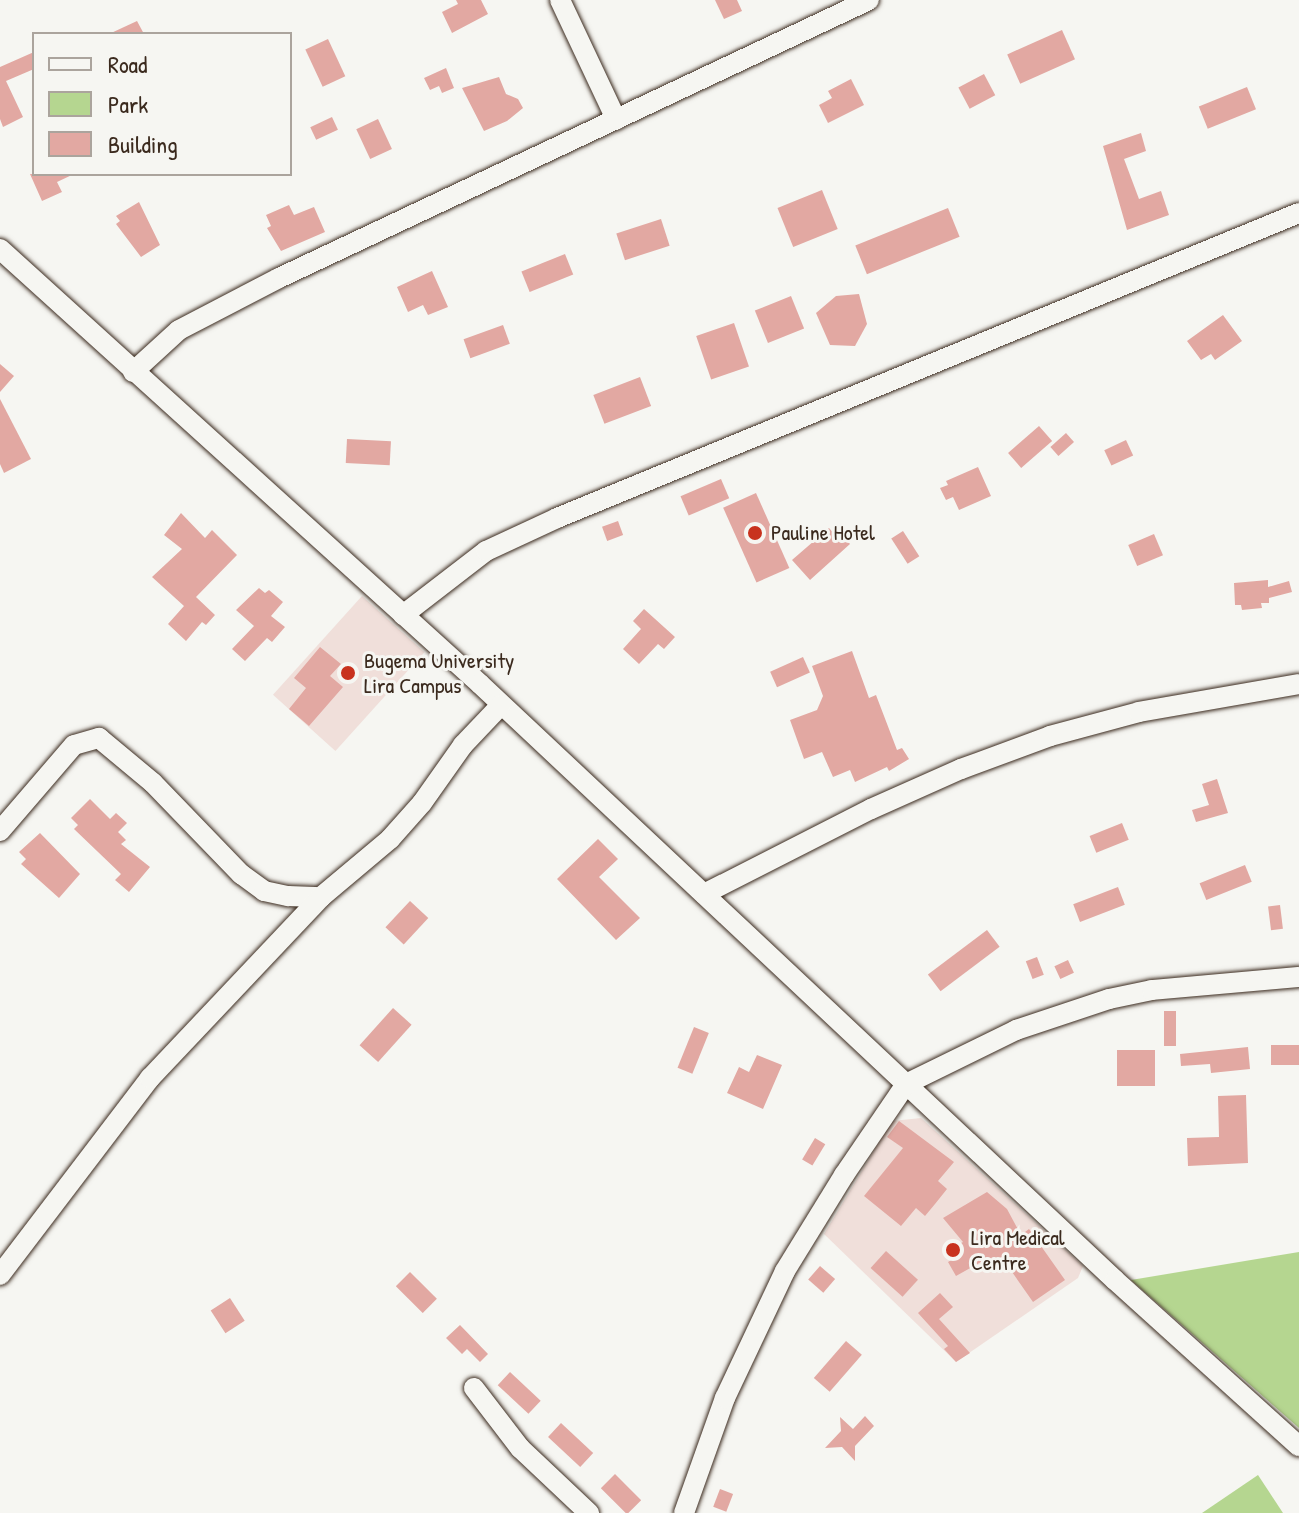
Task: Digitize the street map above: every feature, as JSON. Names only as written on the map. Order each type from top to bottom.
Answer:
[{"type":"street","points":[[560,0],[616,119]]},
{"type":"street","points":[[133,372],[179,330],[346,245],[869,0]]},
{"type":"street","points":[[403,615],[486,551],[557,518],[1299,213]]},
{"type":"street","points":[[0,249],[501,705],[1299,1446]]},
{"type":"street","points":[[704,894],[871,809],[961,769],[1063,731],[1139,712],[1299,684]]},
{"type":"street","points":[[0,1275],[150,1078],[321,897],[390,839],[422,803],[463,745],[501,705]]},
{"type":"street","points":[[0,831],[74,745],[99,738],[153,783],[264,891],[288,896],[321,897]]},
{"type":"street","points":[[684,1513],[725,1398],[785,1271],[844,1175],[906,1084],[1016,1030],[1109,999],[1152,990],[1299,977]]},
{"type":"street","points":[[474,1388],[520,1448],[589,1513]]},
{"type":"shaded area","name":"Bugema University Lira Campus","points":[[362,596],[424,652],[335,751],[273,695]]},
{"type":"shaded area","name":"Lira Medical Centre","points":[[921,1118],[1083,1266],[1078,1278],[956,1362],[824,1234],[892,1121]]},
{"type":"green space","points":[[1299,1252],[1299,1428],[1131,1280]]},
{"type":"green space","points":[[1258,1475],[1283,1513],[1202,1513]]},
{"type":"building","points":[[456,0],[481,0],[488,14],[452,33],[442,12],[458,4]]},
{"type":"building","points":[[715,0],[737,0],[742,11],[724,19]]},
{"type":"building","points":[[137,21],[143,32],[113,32]]},
{"type":"building","points":[[1062,30],[1075,59],[1020,84],[1007,54]]},
{"type":"building","points":[[328,39],[345,76],[323,87],[305,50]]},
{"type":"building","points":[[32,53],[32,70],[6,81],[23,117],[3,127],[0,119],[0,67]]},
{"type":"building","points":[[446,68],[454,88],[442,93],[439,86],[430,90],[424,78]]},
{"type":"building","points":[[984,74],[995,95],[970,109],[958,88]]},
{"type":"building","points":[[499,77],[506,94],[518,99],[523,108],[507,121],[484,131],[462,88]]},
{"type":"building","points":[[851,79],[864,105],[828,123],[819,105],[832,98],[828,91]]},
{"type":"building","points":[[1247,87],[1256,109],[1208,129],[1199,106]]},
{"type":"building","points":[[332,117],[338,130],[316,140],[310,127]]},
{"type":"building","points":[[378,119],[392,149],[370,159],[356,129]]},
{"type":"building","points":[[1141,133],[1146,151],[1124,159],[1139,199],[1161,191],[1169,215],[1127,230],[1103,146]]},
{"type":"building","points":[[30,174],[70,176],[57,182],[62,192],[42,201]]},
{"type":"building","points":[[822,190],[838,229],[793,247],[777,208]]},
{"type":"building","points":[[139,202],[160,245],[141,257],[116,224],[120,221],[116,216]]},
{"type":"building","points":[[289,205],[294,215],[314,207],[325,232],[281,251],[267,228],[271,226],[266,215]]},
{"type":"building","points":[[948,208],[960,237],[867,274],[855,245]]},
{"type":"building","points":[[661,219],[670,246],[625,260],[616,234]]},
{"type":"building","points":[[565,254],[573,274],[530,292],[521,272]]},
{"type":"building","points":[[432,271],[448,307],[428,315],[423,305],[408,312],[397,287]]},
{"type":"building","points":[[859,294],[867,324],[855,346],[830,345],[816,313],[836,296]]},
{"type":"building","points":[[791,296],[804,328],[768,343],[755,311]]},
{"type":"building","points":[[1223,315],[1242,341],[1215,360],[1211,354],[1201,360],[1187,341]]},
{"type":"building","points":[[734,323],[749,366],[711,380],[696,336]]},
{"type":"building","points":[[503,325],[510,344],[470,358],[464,339]]},
{"type":"building","points":[[0,364],[14,376],[0,392]]},
{"type":"building","points":[[640,377],[651,406],[604,424],[593,395]]},
{"type":"building","points":[[0,399],[31,459],[4,473],[0,464]]},
{"type":"building","points":[[1039,426],[1052,441],[1021,468],[1008,453]]},
{"type":"building","points":[[1066,433],[1074,442],[1058,456],[1050,447]]},
{"type":"building","points":[[347,439],[391,441],[390,465],[346,463]]},
{"type":"building","points":[[1126,440],[1133,455],[1111,466],[1104,450]]},
{"type":"building","points":[[978,467],[991,496],[959,510],[953,497],[946,500],[940,488],[948,485],[946,481]]},
{"type":"building","points":[[721,479],[729,498],[689,516],[680,496]]},
{"type":"building","points":[[756,493],[789,568],[756,583],[723,508]]},
{"type":"building","points":[[181,513],[205,538],[212,530],[237,555],[196,597],[215,615],[206,625],[202,622],[186,641],[168,624],[184,606],[152,577],[182,549],[164,535]]},
{"type":"building","points":[[618,521],[623,535],[607,541],[602,527]]},
{"type":"building","points":[[829,528],[836,536],[840,532],[850,544],[810,580],[792,560]]},
{"type":"building","points":[[903,531],[919,556],[908,564],[891,539]]},
{"type":"building","points":[[1154,534],[1163,555],[1137,566],[1128,545]]},
{"type":"building","points":[[1268,580],[1268,587],[1289,581],[1292,592],[1269,598],[1269,603],[1261,603],[1262,608],[1242,610],[1241,605],[1235,605],[1234,583]]},
{"type":"building","points":[[259,588],[265,593],[269,590],[283,602],[271,616],[285,627],[272,642],[267,638],[245,661],[232,649],[254,626],[236,610]]},
{"type":"building","points":[[644,609],[675,637],[664,649],[658,644],[639,664],[623,649],[641,629],[633,621]]},
{"type":"building","points":[[320,647],[341,664],[330,676],[343,687],[309,726],[289,709],[306,688],[294,678]]},
{"type":"building","points":[[852,651],[869,698],[876,695],[897,750],[902,748],[909,759],[889,771],[887,767],[855,782],[850,770],[833,777],[822,752],[804,759],[790,720],[817,710],[823,696],[812,666]]},
{"type":"building","points":[[803,657],[810,673],[777,687],[770,672]]},
{"type":"building","points":[[1217,779],[1228,813],[1196,822],[1192,810],[1209,805],[1202,784]]},
{"type":"building","points":[[90,799],[110,819],[116,813],[127,823],[118,832],[126,840],[121,844],[150,867],[129,892],[115,880],[121,874],[74,829],[78,825],[71,818]]},
{"type":"building","points":[[1122,823],[1129,840],[1096,853],[1090,836]]},
{"type":"building","points":[[40,833],[80,874],[59,898],[21,864],[26,859],[19,852]]},
{"type":"building","points":[[598,839],[618,859],[599,877],[640,918],[616,940],[557,879]]},
{"type":"building","points":[[1245,865],[1252,882],[1206,900],[1200,883]]},
{"type":"building","points":[[1118,887],[1125,905],[1080,922],[1073,904]]},
{"type":"building","points":[[410,901],[428,918],[404,944],[385,927]]},
{"type":"building","points":[[1280,905],[1283,929],[1271,930],[1268,906]]},
{"type":"building","points":[[987,930],[1000,947],[941,991],[928,975]]},
{"type":"building","points":[[1037,957],[1044,975],[1033,979],[1026,961]]},
{"type":"building","points":[[1068,960],[1074,973],[1060,979],[1054,966]]},
{"type":"building","points":[[393,1008],[412,1025],[378,1062],[360,1045]]},
{"type":"building","points":[[1164,1011],[1176,1011],[1176,1046],[1164,1046]]},
{"type":"building","points":[[694,1027],[709,1033],[692,1074],[678,1068]]},
{"type":"building","points":[[1271,1045],[1299,1045],[1299,1065],[1271,1065]]},
{"type":"building","points":[[1248,1047],[1250,1069],[1211,1073],[1210,1064],[1181,1066],[1180,1054]]},
{"type":"building","points":[[1117,1050],[1155,1050],[1155,1086],[1117,1086]]},
{"type":"building","points":[[757,1055],[782,1065],[763,1109],[727,1093],[739,1067],[749,1072]]},
{"type":"building","points":[[1246,1095],[1248,1163],[1188,1166],[1187,1138],[1219,1137],[1218,1096]]},
{"type":"building","points":[[899,1121],[954,1162],[938,1181],[947,1189],[935,1204],[925,1216],[916,1208],[901,1226],[864,1196],[903,1148],[887,1137]]},
{"type":"building","points":[[815,1138],[825,1144],[812,1166],[802,1159]]},
{"type":"building","points":[[987,1192],[1007,1209],[1021,1235],[1029,1229],[1065,1280],[1033,1302],[1003,1259],[994,1266],[981,1262],[956,1276],[948,1262],[953,1259],[948,1250],[963,1242],[943,1218]]},
{"type":"building","points":[[886,1251],[918,1280],[903,1297],[871,1268]]},
{"type":"building","points":[[820,1266],[835,1279],[823,1293],[808,1280]]},
{"type":"building","points":[[410,1272],[437,1299],[423,1313],[396,1286]]},
{"type":"building","points":[[940,1293],[953,1307],[939,1319],[970,1353],[956,1362],[944,1349],[948,1346],[918,1313]]},
{"type":"building","points":[[230,1298],[245,1321],[225,1333],[211,1311]]},
{"type":"building","points":[[460,1325],[488,1354],[480,1362],[467,1349],[462,1354],[446,1338]]},
{"type":"building","points":[[846,1341],[862,1355],[830,1392],[814,1378]]},
{"type":"building","points":[[510,1372],[541,1401],[528,1414],[498,1385]]},
{"type":"building","points":[[865,1416],[874,1426],[855,1446],[855,1461],[842,1447],[825,1448],[841,1431],[840,1417],[853,1429]]},
{"type":"building","points":[[561,1423],[593,1453],[580,1467],[548,1437]]},
{"type":"building","points":[[615,1474],[641,1500],[626,1513],[601,1488]]},
{"type":"building","points":[[720,1489],[733,1494],[726,1512],[713,1507]]},
{"type":"place","name":"Pauline Hotel","points":[[755,533]]},
{"type":"place","name":"Bugema University Lira Campus","points":[[348,673]]},
{"type":"place","name":"Lira Medical Centre","points":[[953,1250]]}]
